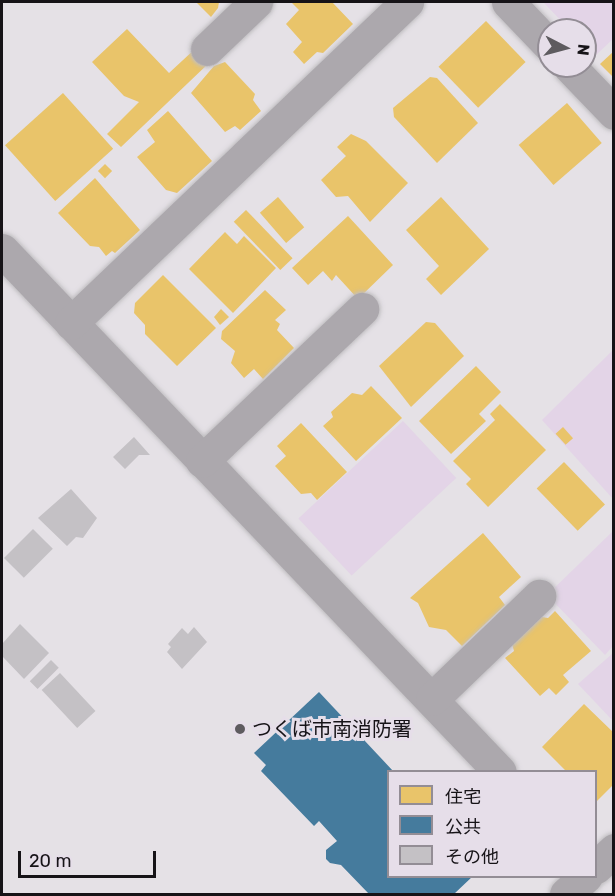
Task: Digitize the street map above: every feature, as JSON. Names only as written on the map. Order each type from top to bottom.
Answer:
[{"type":"street","points":[[207,49],[256,2]]},
{"type":"street","points":[[71,323],[407,2]]},
{"type":"street","points":[[507,2],[537,33]]},
{"type":"street","points":[[580,78],[614,113]]},
{"type":"street","points":[[2,250],[499,770]]},
{"type":"street","points":[[202,461],[363,309]]},
{"type":"street","points":[[432,699],[539,596]]},
{"type":"street","points":[[597,866],[614,850]]},
{"type":"street","points":[[566,894],[583,878]]},
{"type":"shaded area","points":[[614,2],[613,39],[597,54],[597,18],[558,18],[544,3]]},
{"type":"shaded area","points":[[613,350],[613,499],[542,420]]},
{"type":"shaded area","points":[[403,421],[456,478],[352,576],[298,519]]},
{"type":"shaded area","points":[[613,531],[613,646],[605,655],[547,595]]},
{"type":"shaded area","points":[[613,653],[613,721],[578,684]]},
{"type":"building: 住宅","points":[[196,2],[219,2],[218,8],[211,17]]},
{"type":"building: 住宅","points":[[291,2],[332,2],[353,24],[323,53],[317,52],[304,64],[293,52],[302,42],[286,24],[299,10]]},
{"type":"building: 住宅","points":[[486,21],[526,62],[478,108],[439,67]]},
{"type":"building: 住宅","points":[[127,29],[169,73],[196,48],[210,62],[121,147],[107,134],[139,102],[124,96],[92,62]]},
{"type":"building: 住宅","points":[[614,51],[614,78],[600,64]]},
{"type":"building: 住宅","points":[[225,62],[255,94],[253,100],[261,111],[240,130],[235,126],[225,132],[191,93],[214,66]]},
{"type":"building: 住宅","points":[[430,77],[437,78],[478,123],[437,163],[394,117],[393,108]]},
{"type":"building: 住宅","points":[[63,93],[113,149],[55,201],[5,145]]},
{"type":"building: 住宅","points":[[567,103],[602,143],[553,185],[519,145]]},
{"type":"building: 住宅","points":[[168,111],[212,161],[177,193],[166,190],[137,157],[155,142],[147,130]]},
{"type":"building: 住宅","points":[[351,134],[366,141],[408,183],[370,222],[348,196],[336,197],[321,180],[346,156],[337,147]]},
{"type":"building: 住宅","points":[[105,164],[112,171],[105,178],[98,171]]},
{"type":"building: 住宅","points":[[95,178],[140,230],[115,253],[112,251],[106,256],[99,247],[90,246],[58,213]]},
{"type":"building: 住宅","points":[[278,197],[304,227],[286,243],[260,213]]},
{"type":"building: 住宅","points":[[441,197],[489,249],[441,295],[426,279],[439,266],[406,230]]},
{"type":"building: 住宅","points":[[246,210],[293,258],[280,270],[234,222]]},
{"type":"building: 住宅","points":[[348,216],[393,265],[358,299],[336,275],[332,281],[323,271],[308,285],[292,268]]},
{"type":"building: 住宅","points":[[225,232],[237,244],[244,236],[276,268],[233,313],[189,269]]},
{"type":"building: 住宅","points":[[163,275],[216,328],[177,366],[145,334],[145,325],[134,313],[135,303]]},
{"type":"building: 住宅","points":[[265,290],[286,310],[275,320],[280,324],[277,330],[294,348],[263,379],[254,369],[244,378],[231,363],[235,351],[221,339],[222,331]]},
{"type":"building: 住宅","points":[[221,309],[229,317],[220,325],[214,317]]},
{"type":"building: 住宅","points":[[426,322],[435,323],[464,356],[411,407],[379,366]]},
{"type":"building: 住宅","points":[[476,366],[501,392],[479,414],[486,421],[451,454],[419,421]]},
{"type":"building: 住宅","points":[[371,386],[402,418],[356,461],[323,426],[333,417],[331,412],[352,393],[362,395]]},
{"type":"building: 住宅","points":[[500,404],[546,450],[488,507],[466,484],[471,479],[453,461],[495,420],[490,414]]},
{"type":"building: 住宅","points":[[301,423],[347,472],[317,500],[311,493],[301,494],[275,466],[286,456],[277,446]]},
{"type":"building: 住宅","points":[[563,427],[573,438],[566,445],[556,434]]},
{"type":"building: 住宅","points":[[564,462],[605,504],[578,531],[537,488]]},
{"type":"building: 住宅","points":[[483,533],[521,577],[499,597],[505,605],[462,646],[446,630],[429,627],[418,603],[410,598]]},
{"type":"building: 住宅","points":[[555,611],[591,651],[563,675],[569,682],[556,695],[549,688],[540,696],[505,658],[514,651],[512,644],[542,617],[548,618]]},
{"type":"building: 住宅","points":[[584,704],[614,733],[614,784],[597,801],[597,770],[565,770],[542,747]]},
{"type":"building: 公共","points":[[319,692],[392,770],[387,770],[387,878],[471,878],[454,894],[369,894],[341,865],[330,863],[326,859],[326,850],[337,841],[319,821],[314,826],[261,771],[266,765],[254,753]]},
{"type":"building: その他","points":[[134,437],[150,455],[139,455],[125,469],[113,457]]},
{"type":"building: その他","points":[[71,489],[97,518],[83,538],[76,537],[67,546],[38,518]]},
{"type":"building: その他","points":[[33,529],[53,549],[24,578],[4,558]]},
{"type":"building: その他","points":[[20,624],[49,653],[24,679],[2,656],[2,644]]},
{"type":"building: その他","points":[[194,627],[207,642],[182,669],[167,652],[171,647],[168,644],[182,628],[188,634]]},
{"type":"building: その他","points":[[51,660],[59,668],[38,689],[30,681]]},
{"type":"building: その他","points":[[60,673],[95,711],[77,728],[42,690]]},
{"type":"place","name":"つくば市南消防署","points":[[240,729]]}]
